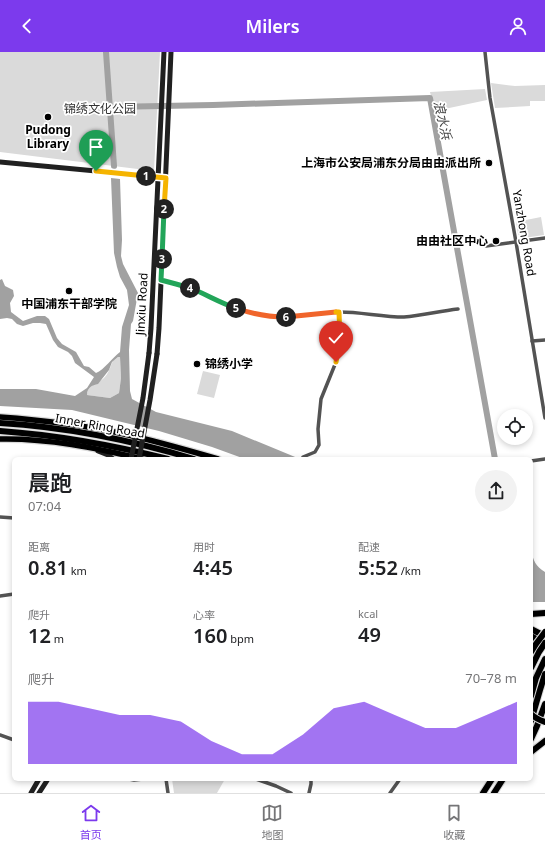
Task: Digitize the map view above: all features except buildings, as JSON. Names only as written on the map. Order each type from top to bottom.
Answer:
[{"type":"highway","name":"Inner Ring Road","points":[[0,424],[64,430],[102,436],[149,446],[187,457]]},
{"type":"highway","name":"Inner Ring Road","points":[[0,431],[82,440],[120,447],[160,457]]},
{"type":"highway","points":[[533,614],[545,613]]},
{"type":"highway","points":[[533,628],[545,634],[533,649]]},
{"type":"highway","points":[[533,638],[545,644],[533,664]]},
{"type":"highway","points":[[533,710],[539,671],[545,659]]},
{"type":"highway","points":[[533,693],[545,674]]},
{"type":"highway","points":[[533,735],[538,726],[545,704]]},
{"type":"highway","points":[[533,716],[545,722]]},
{"type":"highway","points":[[533,750],[545,741]]},
{"type":"highway","points":[[483,793],[491,781]]},
{"type":"highway","points":[[494,793],[502,781]]},
{"type":"main road","name":"Jinxiu Road","points":[[131,457],[149,353],[164,52]]},
{"type":"main road","name":"Jinxiu Road","points":[[139,457],[148,412],[156,354],[161,280],[171,52]]},
{"type":"main road","points":[[0,162],[166,178]]},
{"type":"main road","points":[[0,417],[47,421],[103,430],[150,440],[211,457]]},
{"type":"main road","points":[[0,439],[23,439],[72,445],[133,457]]},
{"type":"main road","points":[[72,445],[103,453],[110,457]]},
{"type":"main road","points":[[31,793],[39,781]]},
{"type":"main road","points":[[39,793],[47,781]]},
{"type":"street","name":"Yanzhong Road","points":[[485,52],[490,98],[532,341],[543,393],[545,418]]},
{"type":"street","points":[[486,246],[545,238]]},
{"type":"street","points":[[161,280],[204,294],[228,306],[268,317],[290,318],[339,312],[387,317],[403,317],[422,316],[458,309]]},
{"type":"street","points":[[305,457],[315,452],[319,445],[318,429],[321,399],[336,362],[340,339],[339,312]]},
{"type":"street","points":[[532,341],[545,340]]},
{"type":"street","points":[[533,461],[545,459]]},
{"type":"street","points":[[0,517],[12,518]]},
{"type":"street","points":[[0,596],[12,594]]},
{"type":"street","points":[[0,735],[12,739]]},
{"type":"street","points":[[166,781],[168,793]]},
{"type":"street","points":[[262,781],[291,793]]},
{"type":"street","points":[[310,793],[311,781]]},
{"type":"street","points":[[390,793],[399,781]]},
{"type":"green space","name":"锦绣文化公园","points":[[0,52],[160,52],[154,171],[0,152]]},
{"type":"green space","points":[[491,83],[515,86],[545,85],[545,101],[530,101],[530,106],[495,108]]},
{"type":"green space","points":[[485,89],[487,100],[435,111],[430,92]]},
{"type":"green space","points":[[541,217],[544,235],[524,238],[520,237],[516,222]]},
{"type":"green space","points":[[120,357],[121,378],[119,393],[110,398],[87,395],[89,389],[102,380],[113,361]]},
{"type":"green space","points":[[203,371],[220,375],[214,398],[197,394]]},
{"type":"green space","points":[[172,781],[224,781],[217,793],[174,793]]},
{"type":"shaded area","points":[[111,178],[120,179],[122,240],[121,256],[123,264],[138,293],[133,321],[131,324],[129,350],[130,391],[132,399],[156,412],[232,431],[295,457],[240,457],[159,431],[72,410],[0,406],[0,389],[36,389],[75,396],[87,388],[94,377],[75,363],[72,356],[68,352],[58,347],[46,324],[33,323],[23,326],[17,324],[12,319],[0,319],[0,280],[2,279],[5,286],[13,290],[14,296],[10,303],[11,312],[23,321],[37,316],[45,316],[49,319],[57,338],[62,344],[76,352],[84,366],[89,367],[96,373],[120,352],[122,327],[129,305],[127,290],[120,277],[114,253]],"holes":[[[118,357],[120,357],[121,378],[119,393],[110,398],[87,395],[89,389],[98,384],[109,370],[112,362]]]},
{"type":"shaded area","points":[[533,558],[539,568],[545,572],[545,602],[533,602]]},
{"type":"waterway","name":"浪水浜","points":[[106,52],[114,166]]},
{"type":"waterway","name":"浪水浜","points":[[110,107],[430,98],[495,457]]},
{"type":"place","name":"Pudong Library","points":[[48,117]]},
{"type":"place","name":"上海市公安局浦东分局由由派出所","points":[[489,163]]},
{"type":"place","name":"由由社区中心","points":[[496,241]]},
{"type":"place","name":"中国浦东干部学院","points":[[69,291]]},
{"type":"place","name":"锦绣小学","points":[[197,364]]},
{"type":"route","points":[[96,171],[166,178],[161,280],[204,294],[228,306],[268,317],[290,318],[339,312],[340,339],[336,362]]}]
